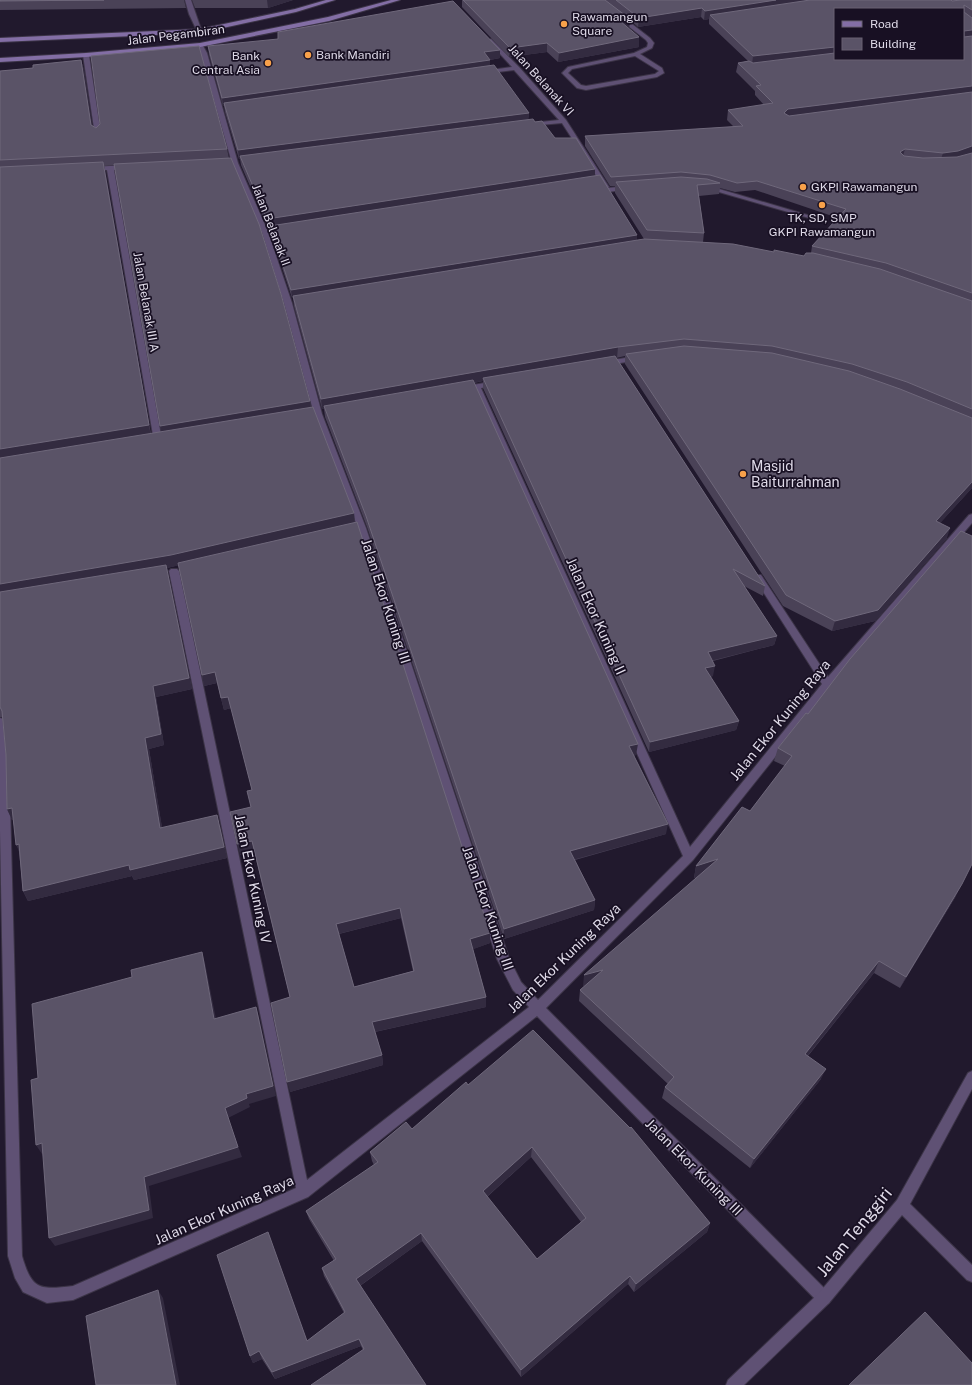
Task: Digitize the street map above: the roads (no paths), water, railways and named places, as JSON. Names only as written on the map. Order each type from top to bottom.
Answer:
[{"type":"main road","name":"Jalan Pegambiran","points":[[0,40],[200,30],[296,10],[332,0]]},
{"type":"main road","name":"Jalan Pegambiran","points":[[0,60],[86,56],[200,45],[329,19],[397,0]]},
{"type":"street","points":[[188,0],[192,14],[200,30]]},
{"type":"street","points":[[598,0],[648,38],[651,43],[649,48],[636,54],[570,68],[564,74],[579,87],[586,88],[657,75],[662,72],[660,69],[636,54]]},
{"type":"street","name":"Jalan Belanak VI","points":[[486,36],[564,121],[610,193],[635,187]]},
{"type":"street","name":"Jalan Belanak II","points":[[200,45],[223,109],[235,163],[268,232],[318,414]]},
{"type":"street","points":[[86,56],[98,135]]},
{"type":"street","points":[[474,74],[516,68]]},
{"type":"street","points":[[525,126],[564,121]]},
{"type":"street","points":[[227,164],[243,162]]},
{"type":"street","points":[[87,169],[134,167]]},
{"type":"street","name":"Jalan Belanak III A","points":[[110,168],[158,441]]},
{"type":"street","points":[[593,181],[601,180]]},
{"type":"street","points":[[700,186],[818,219]]},
{"type":"street","points":[[288,303],[296,302]]},
{"type":"street","points":[[594,365],[620,364],[647,357]]},
{"type":"street","points":[[454,390],[508,381]]},
{"type":"street","name":"Jalan Ekor Kuning II","points":[[477,386],[689,857]]},
{"type":"street","name":"Jalan Ekor Kuning III","points":[[318,414],[503,959],[518,986],[824,1298]]},
{"type":"street","name":"Jalan Ekor Kuning Raya","points":[[0,722],[4,766],[15,1256],[20,1273],[28,1287],[47,1296],[73,1292],[303,1192],[538,1008],[689,857],[827,684],[972,517]]},
{"type":"street","name":"Jalan Ekor Kuning IV","points":[[174,571],[303,1192]]},
{"type":"street","points":[[754,572],[827,684]]},
{"type":"street","name":"Jalan Tenggiri","points":[[733,1385],[824,1298],[902,1205],[972,1077]]},
{"type":"street","points":[[902,1205],[972,1275]]},
{"type":"place","name":"Rawamangun Square","points":[[564,24]]},
{"type":"place","name":"Bank Mandiri","points":[[308,55]]},
{"type":"place","name":"Bank Central Asia","points":[[268,63]]},
{"type":"place","name":"GKPI Rawamangun","points":[[803,187]]},
{"type":"place","name":"TK, SD, SMP GKPI Rawamangun","points":[[822,205]]},
{"type":"place","name":"Masjid Baiturrahman","points":[[743,474]]}]
